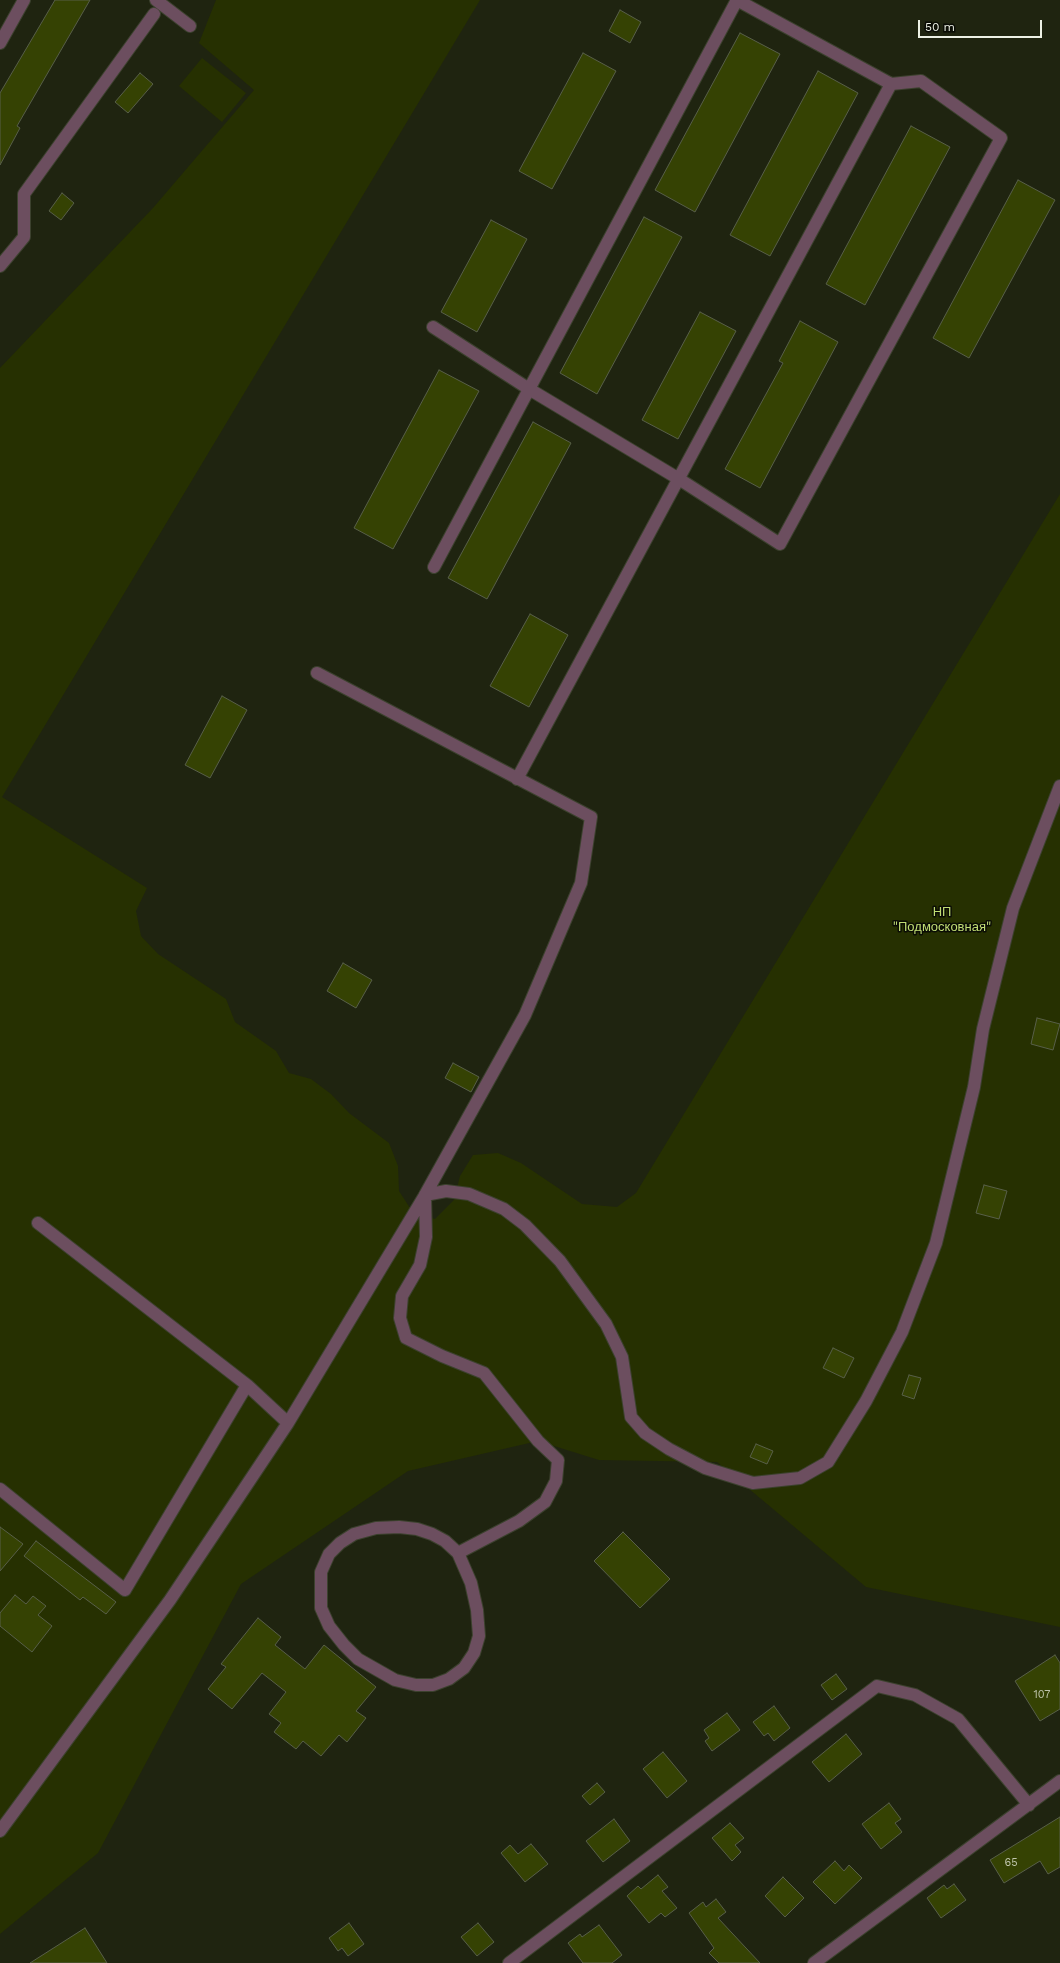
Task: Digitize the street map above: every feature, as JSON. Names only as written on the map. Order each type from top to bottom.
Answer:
[{"type":"street","points":[[0,43],[24,0]]},
{"type":"street","points":[[156,0],[190,26]]},
{"type":"street","points":[[432,327],[529,389],[679,479],[780,544],[1001,138],[921,81],[891,84],[737,0],[529,389],[434,567]]},
{"type":"street","points":[[0,266],[24,237],[24,194],[154,14]]},
{"type":"street","points":[[517,779],[891,84]]},
{"type":"street","points":[[1,1827],[170,1600],[288,1423],[425,1195],[525,1015],[581,883],[590,817],[317,673]]},
{"type":"street","points":[[425,1195],[446,1191],[469,1194],[504,1209],[525,1224],[560,1261],[606,1324],[622,1357],[631,1417],[645,1432],[669,1449],[705,1468],[753,1483],[800,1478],[828,1462],[866,1401],[902,1332],[936,1243],[974,1087],[983,1029],[1013,908],[1060,786]]},
{"type":"street","points":[[425,1195],[426,1237],[420,1265],[402,1296],[400,1318],[406,1338],[442,1356],[484,1373],[538,1441],[558,1460],[556,1481],[545,1502],[519,1521],[458,1553]]},
{"type":"street","points":[[38,1223],[247,1386],[288,1423]]},
{"type":"street","points":[[0,1489],[124,1590],[247,1386]]},
{"type":"street","points":[[399,1527],[417,1529],[445,1541],[458,1553],[471,1583],[477,1610],[479,1636],[474,1653],[464,1668],[449,1679],[433,1685],[416,1685],[395,1680],[358,1659],[344,1645],[329,1626],[321,1608],[321,1572],[329,1554],[340,1542],[354,1534],[376,1528],[399,1527]]},
{"type":"street","points":[[509,1963],[878,1686],[915,1694],[958,1719],[1030,1805]]},
{"type":"street","points":[[814,1963],[1030,1805],[1060,1781]]},
{"type":"green space","name":"НП \"Подмосковная\"","points":[[216,0],[480,0],[2,797],[147,888],[136,911],[141,936],[158,954],[226,999],[235,1022],[276,1051],[289,1073],[311,1079],[331,1094],[349,1113],[389,1143],[398,1166],[399,1191],[412,1211],[435,1219],[454,1200],[460,1176],[473,1155],[498,1153],[521,1163],[582,1204],[617,1207],[636,1193],[1060,494],[1060,1627],[866,1587],[717,1462],[599,1460],[538,1441],[408,1471],[241,1584],[98,1853],[0,1934],[0,368],[153,208],[254,90],[199,43]]},
{"type":"green space","points":[[202,58],[246,93],[222,122],[179,86]]},
{"type":"building","points":[[55,0],[90,0],[17,126],[20,128],[0,165],[0,93]]},
{"type":"building","points":[[620,10],[641,22],[630,43],[609,31]]},
{"type":"building","points":[[740,33],[780,54],[695,212],[655,190]]},
{"type":"building","points":[[583,53],[616,71],[552,189],[519,171]]},
{"type":"building","points":[[818,71],[858,93],[770,256],[730,235]]},
{"type":"building","points":[[140,73],[153,84],[128,113],[115,102]]},
{"type":"building","points":[[911,126],[950,147],[865,305],[826,284]]},
{"type":"building","points":[[1018,180],[1055,200],[969,358],[933,338]]},
{"type":"building","points":[[62,193],[74,203],[61,220],[49,211]]},
{"type":"building","points":[[644,217],[682,237],[597,394],[560,373]]},
{"type":"building","points":[[491,220],[527,239],[477,332],[441,312]]},
{"type":"building","points":[[700,312],[736,331],[678,439],[642,420]]},
{"type":"building","points":[[800,321],[838,342],[760,488],[725,469],[783,363],[779,361]]},
{"type":"building","points":[[439,370],[479,391],[393,549],[354,528]]},
{"type":"building","points":[[533,422],[571,443],[487,599],[448,578]]},
{"type":"building","points":[[530,614],[568,635],[529,707],[490,686]]},
{"type":"building","points":[[222,696],[247,710],[210,778],[185,765]]},
{"type":"building","points":[[343,963],[372,980],[356,1008],[327,991]]},
{"type":"building","points":[[1037,1018],[1060,1024],[1053,1050],[1031,1044]]},
{"type":"building","points":[[453,1063],[479,1077],[471,1092],[445,1078]]},
{"type":"building","points":[[984,1185],[1007,1191],[999,1219],[976,1213]]},
{"type":"building","points":[[833,1348],[854,1358],[844,1378],[823,1368]]},
{"type":"building","points":[[909,1375],[921,1378],[914,1399],[902,1395]]},
{"type":"building","points":[[756,1444],[773,1451],[767,1464],[750,1457]]},
{"type":"building","points":[[0,1527],[23,1544],[0,1571]]},
{"type":"building","points":[[623,1532],[670,1579],[640,1608],[594,1561]]},
{"type":"building","points":[[36,1541],[116,1602],[106,1614],[83,1597],[80,1600],[24,1556]]},
{"type":"building","points":[[15,1595],[26,1604],[33,1596],[46,1606],[38,1615],[52,1626],[32,1652],[0,1626],[0,1613]]},
{"type":"building","points":[[258,1618],[281,1637],[275,1645],[305,1669],[324,1645],[376,1687],[356,1711],[366,1718],[347,1742],[339,1735],[321,1756],[303,1741],[296,1749],[274,1732],[281,1723],[269,1714],[286,1692],[262,1673],[232,1709],[208,1689],[226,1667],[221,1664]]},
{"type":"building","points":[[1055,1655],[1060,1663],[1060,1709],[1040,1721],[1015,1681]]},
{"type":"building","points":[[836,1674],[847,1689],[832,1700],[821,1685]]},
{"type":"building","points":[[774,1706],[790,1728],[774,1741],[768,1733],[764,1736],[753,1722]]},
{"type":"building","points":[[727,1713],[740,1730],[712,1751],[705,1741],[709,1738],[704,1730]]},
{"type":"building","points":[[846,1734],[862,1754],[829,1782],[812,1762]]},
{"type":"building","points":[[663,1752],[687,1781],[667,1798],[643,1769]]},
{"type":"building","points":[[597,1783],[605,1792],[590,1805],[582,1796]]},
{"type":"building","points":[[889,1803],[901,1819],[895,1823],[902,1832],[881,1849],[862,1824]]},
{"type":"building","points":[[1060,1817],[1060,1867],[1048,1874],[1040,1861],[1004,1883],[990,1860]]},
{"type":"building","points":[[614,1819],[630,1841],[603,1862],[586,1841]]},
{"type":"building","points":[[730,1823],[744,1838],[735,1845],[741,1852],[732,1861],[712,1838]]},
{"type":"building","points":[[531,1844],[548,1864],[525,1882],[501,1853],[510,1845],[518,1854]]},
{"type":"building","points":[[835,1861],[844,1871],[849,1865],[862,1878],[835,1904],[813,1882]]},
{"type":"building","points":[[658,1875],[668,1887],[662,1891],[677,1908],[665,1917],[661,1913],[649,1923],[627,1896],[638,1886],[641,1889]]},
{"type":"building","points":[[783,1877],[804,1898],[785,1917],[765,1896]]},
{"type":"building","points":[[954,1884],[966,1900],[941,1918],[927,1898],[944,1885],[947,1889]]},
{"type":"building","points":[[716,1899],[726,1912],[718,1918],[760,1963],[719,1963],[709,1953],[714,1948],[689,1913],[703,1902],[706,1907]]},
{"type":"building","points":[[349,1923],[364,1944],[348,1956],[342,1948],[338,1951],[329,1938]]},
{"type":"building","points":[[478,1923],[494,1942],[477,1956],[461,1937]]},
{"type":"building","points":[[599,1925],[622,1955],[612,1963],[583,1963],[568,1943],[580,1934],[582,1937]]},
{"type":"building","points":[[85,1928],[107,1963],[30,1963]]}]
